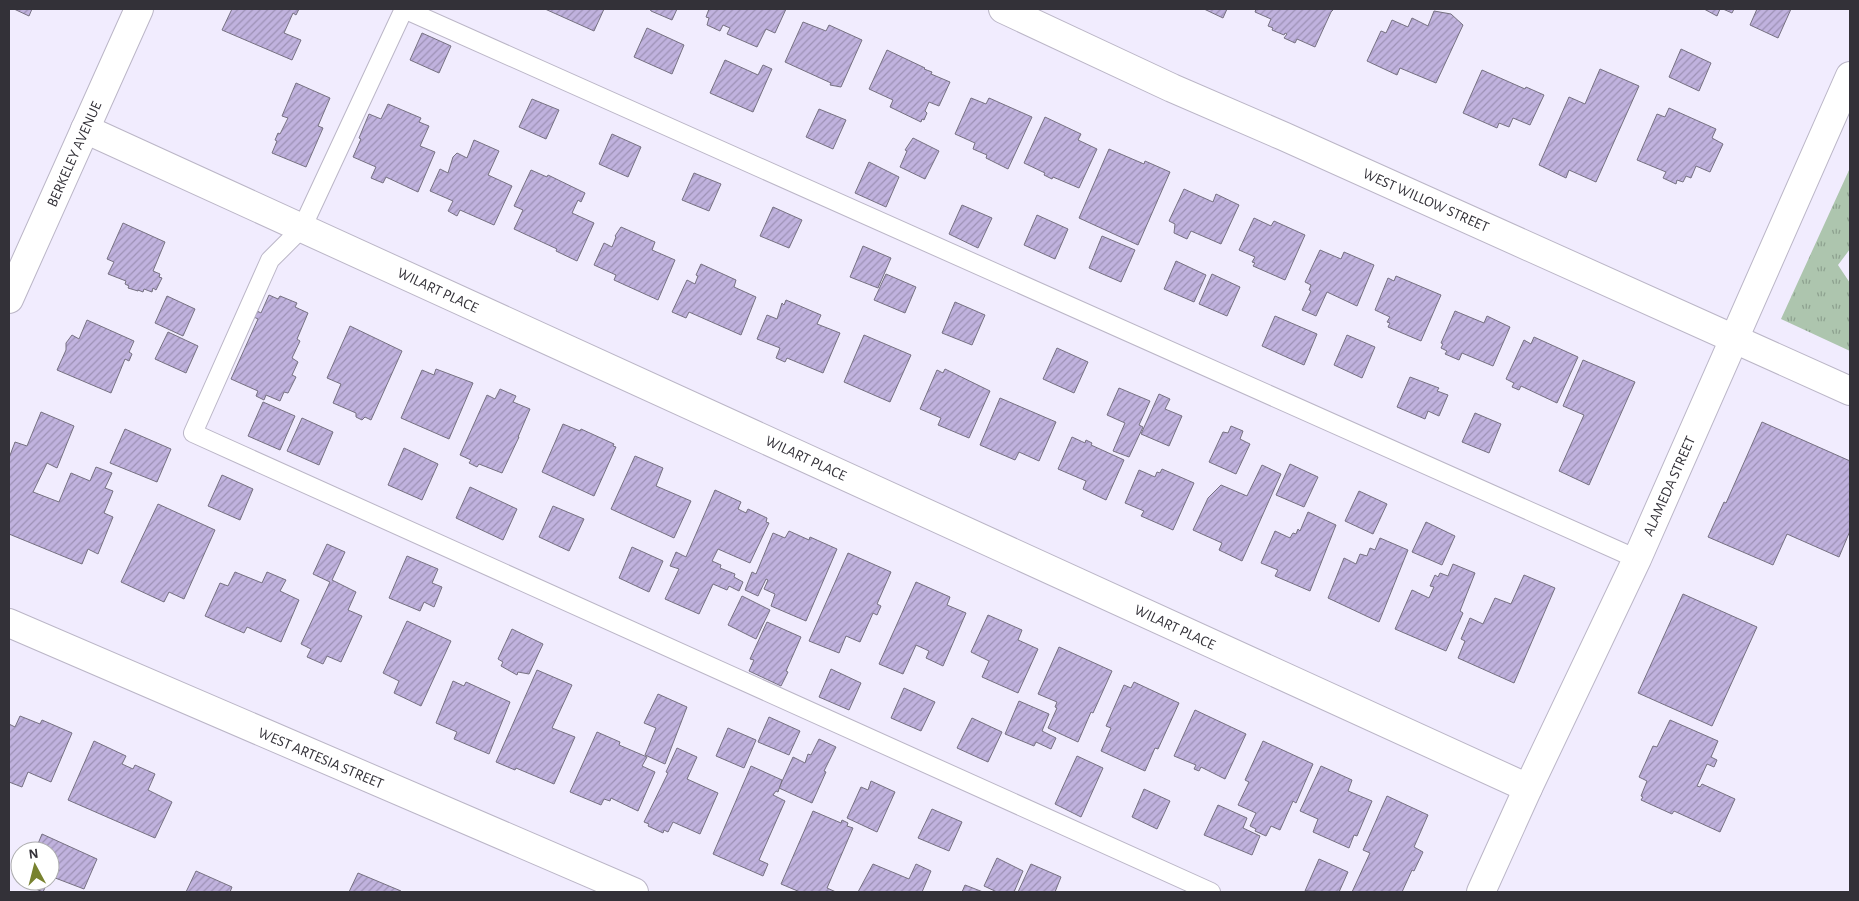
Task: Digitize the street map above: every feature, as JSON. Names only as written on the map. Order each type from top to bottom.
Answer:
[{"type":"street","name":"BERKELEY AVENUE","points":[[9,299],[139,9]]},
{"type":"street","name":"WEST WILLOW STREET","points":[[1003,9],[1172,88],[1850,391]]},
{"type":"street","name":"ALAMEDA STREET","points":[[1481,892],[1528,788],[1637,559],[1850,76]]},
{"type":"street","name":"WILART PLACE","points":[[85,130],[1528,788]]},
{"type":"street","name":"WEST ARTESIA STREET","points":[[9,623],[634,892]]},
{"type":"lane","points":[[1211,892],[193,433],[270,260],[302,228],[404,9],[1637,559]]},
{"type":"green space","points":[[1850,168],[1850,249],[1838,265],[1850,283],[1850,351],[1781,319]]},
{"type":"building","points":[[14,9],[32,9],[29,16]]},
{"type":"building","points":[[232,9],[299,9],[296,15],[293,13],[284,33],[301,40],[292,60],[222,30]]},
{"type":"building","points":[[545,9],[604,9],[594,31]]},
{"type":"building","points":[[650,9],[677,9],[672,20]]},
{"type":"building","points":[[709,9],[786,9],[775,33],[766,29],[757,47],[727,34],[730,28],[723,25],[720,31],[707,25],[709,18],[706,17]]},
{"type":"building","points":[[1204,9],[1227,9],[1223,18]]},
{"type":"building","points":[[1256,9],[1334,9],[1315,47],[1297,39],[1295,43],[1284,38],[1287,34],[1285,33],[1284,35],[1272,30],[1273,28],[1268,26],[1271,19],[1255,12]]},
{"type":"building","points":[[1704,9],[1720,9],[1717,16]]},
{"type":"building","points":[[1723,9],[1734,9],[1732,13]]},
{"type":"building","points":[[1757,9],[1791,9],[1778,38],[1750,25]]},
{"type":"building","points":[[1434,11],[1451,14],[1463,25],[1436,83],[1400,68],[1397,75],[1367,61],[1381,31],[1386,33],[1392,20],[1408,27],[1412,18],[1428,26]]},
{"type":"building","points":[[803,22],[826,31],[829,25],[862,40],[841,87],[830,85],[831,83],[785,62]]},
{"type":"building","points":[[647,28],[684,45],[672,74],[634,57]]},
{"type":"building","points":[[422,33],[451,46],[439,73],[410,60]]},
{"type":"building","points":[[1681,49],[1711,63],[1699,91],[1669,77]]},
{"type":"building","points":[[887,50],[950,82],[939,106],[929,102],[925,111],[927,113],[921,122],[890,107],[893,100],[869,89]]},
{"type":"building","points":[[725,60],[758,75],[763,65],[772,69],[753,112],[710,93]]},
{"type":"building","points":[[1600,69],[1639,86],[1596,182],[1569,170],[1566,178],[1539,165],[1569,97],[1585,104]]},
{"type":"building","points":[[1482,70],[1525,89],[1526,87],[1544,95],[1530,125],[1513,118],[1509,127],[1499,123],[1497,128],[1463,113]]},
{"type":"building","points":[[296,83],[330,98],[318,126],[323,128],[306,167],[272,153],[278,133],[280,134],[288,118],[282,116]]},
{"type":"building","points":[[971,98],[986,104],[989,98],[1032,117],[1008,169],[986,158],[987,155],[973,149],[975,143],[955,134]]},
{"type":"building","points":[[532,99],[559,110],[546,139],[519,127]]},
{"type":"building","points":[[388,104],[421,118],[419,122],[429,126],[420,146],[435,152],[418,192],[386,177],[383,183],[371,178],[376,167],[353,157],[369,114],[381,119]]},
{"type":"building","points":[[1669,108],[1716,129],[1712,138],[1723,144],[1710,172],[1696,166],[1691,178],[1686,176],[1683,182],[1677,180],[1676,184],[1663,178],[1666,172],[1637,160],[1657,114],[1665,117]]},
{"type":"building","points":[[819,109],[846,120],[833,149],[806,137]]},
{"type":"building","points":[[1045,117],[1081,134],[1078,140],[1097,149],[1079,188],[1053,177],[1052,179],[1044,175],[1045,173],[1024,163]]},
{"type":"building","points":[[612,134],[641,147],[628,177],[599,164]]},
{"type":"building","points":[[913,138],[939,151],[925,179],[900,167],[907,151],[905,150]]},
{"type":"building","points":[[474,140],[499,151],[488,175],[512,186],[494,225],[460,210],[457,216],[448,211],[453,201],[430,191],[440,169],[448,173],[453,157],[457,153],[467,158]]},
{"type":"building","points":[[1109,149],[1144,164],[1145,161],[1170,172],[1138,245],[1079,218]]},
{"type":"building","points":[[869,162],[899,177],[886,207],[855,193]]},
{"type":"building","points":[[531,170],[547,177],[548,175],[585,193],[581,202],[578,200],[572,213],[594,223],[577,261],[556,251],[557,249],[514,229],[523,210],[514,206]]},
{"type":"building","points":[[694,173],[721,184],[709,211],[682,200]]},
{"type":"building","points":[[1184,189],[1213,202],[1216,194],[1239,205],[1221,244],[1191,231],[1187,239],[1174,233],[1175,224],[1169,221]]},
{"type":"building","points":[[962,205],[992,218],[978,248],[949,234]]},
{"type":"building","points":[[773,207],[802,220],[789,248],[760,236]]},
{"type":"building","points":[[1037,215],[1068,229],[1055,259],[1024,245]]},
{"type":"building","points":[[1254,218],[1271,226],[1274,221],[1305,235],[1285,280],[1253,266],[1255,263],[1252,262],[1255,257],[1239,250]]},
{"type":"building","points":[[123,223],[165,242],[153,271],[160,274],[159,277],[162,278],[156,290],[153,288],[152,292],[144,289],[143,292],[128,288],[129,286],[125,284],[126,281],[108,274],[114,262],[107,259]]},
{"type":"building","points":[[621,227],[655,242],[652,250],[675,260],[658,300],[614,280],[616,275],[594,265],[604,243],[612,247],[615,236]]},
{"type":"building","points":[[1102,236],[1135,250],[1121,282],[1089,268]]},
{"type":"building","points":[[863,246],[891,258],[878,288],[850,277]]},
{"type":"building","points":[[1320,250],[1341,259],[1344,252],[1374,265],[1357,306],[1327,292],[1316,316],[1302,310],[1311,291],[1309,290],[1311,285],[1305,282]]},
{"type":"building","points":[[1176,261],[1206,275],[1194,302],[1164,289]]},
{"type":"building","points":[[701,264],[736,280],[734,287],[756,297],[741,335],[689,312],[686,318],[672,312],[687,280],[695,284],[698,276],[696,275]]},
{"type":"building","points":[[886,274],[916,287],[905,313],[874,300]]},
{"type":"building","points":[[1212,274],[1240,287],[1227,316],[1199,304]]},
{"type":"building","points":[[1396,276],[1441,295],[1421,341],[1388,327],[1390,323],[1387,322],[1390,317],[1375,310],[1388,278],[1394,281]]},
{"type":"building","points":[[269,295],[278,299],[280,296],[297,303],[295,307],[308,313],[297,339],[300,341],[292,358],[298,362],[292,375],[296,377],[288,393],[284,392],[280,401],[266,395],[264,400],[256,396],[258,391],[231,379],[258,319],[254,317],[257,311],[261,313]]},
{"type":"building","points":[[167,296],[195,309],[183,336],[155,323]]},
{"type":"building","points":[[786,300],[821,315],[817,324],[840,333],[823,373],[787,358],[785,362],[776,358],[780,348],[757,339],[767,315],[777,319],[782,303],[784,305]]},
{"type":"building","points":[[955,302],[985,315],[972,345],[942,333]]},
{"type":"building","points":[[1455,311],[1484,323],[1487,316],[1510,327],[1493,366],[1462,353],[1459,360],[1445,354],[1447,351],[1441,348],[1443,344],[1441,343]]},
{"type":"building","points":[[1275,316],[1317,334],[1304,365],[1262,346]]},
{"type":"building","points":[[87,320],[134,341],[129,352],[132,354],[129,361],[125,359],[111,393],[57,370],[66,350],[66,343],[72,335],[79,339]]},
{"type":"building","points":[[350,326],[402,351],[371,420],[365,417],[362,420],[356,417],[356,413],[333,403],[341,384],[327,378]]},
{"type":"building","points":[[168,332],[198,346],[186,373],[155,359]]},
{"type":"building","points":[[864,335],[911,355],[890,402],[844,382]]},
{"type":"building","points":[[1347,335],[1375,347],[1362,378],[1334,365]]},
{"type":"building","points":[[1534,337],[1578,357],[1557,403],[1521,386],[1519,390],[1512,387],[1514,383],[1506,379],[1524,340],[1531,344]]},
{"type":"building","points":[[1057,348],[1088,362],[1074,393],[1043,379]]},
{"type":"building","points":[[1583,360],[1635,382],[1589,485],[1559,471],[1584,415],[1563,406]]},
{"type":"building","points":[[436,369],[473,383],[449,439],[401,418],[422,370],[434,375]]},
{"type":"building","points":[[945,369],[990,391],[969,438],[938,425],[941,418],[920,409],[937,370],[943,373]]},
{"type":"building","points":[[1410,377],[1439,388],[1437,391],[1448,395],[1439,416],[1428,411],[1425,419],[1397,407]]},
{"type":"building","points":[[1119,388],[1150,401],[1139,425],[1143,427],[1129,457],[1113,451],[1125,423],[1107,415]]},
{"type":"building","points":[[500,389],[516,396],[513,402],[530,409],[502,473],[479,464],[477,467],[469,463],[471,460],[460,455],[487,395],[495,399]]},
{"type":"building","points":[[1159,394],[1170,399],[1165,409],[1182,416],[1169,446],[1141,434]]},
{"type":"building","points":[[1000,398],[1056,422],[1039,461],[1019,452],[1015,460],[980,445]]},
{"type":"building","points":[[263,402],[295,416],[280,450],[248,436]]},
{"type":"building","points":[[41,412],[74,426],[57,468],[47,463],[33,492],[59,502],[71,473],[90,481],[96,467],[112,473],[105,488],[113,491],[104,513],[113,517],[98,554],[88,549],[82,564],[9,534],[9,458],[15,442],[27,446]]},
{"type":"building","points":[[1475,413],[1501,424],[1489,453],[1462,442]]},
{"type":"building","points":[[302,418],[333,432],[319,465],[287,451]]},
{"type":"building","points":[[1762,422],[1850,461],[1850,531],[1839,557],[1787,534],[1773,565],[1708,537],[1724,502],[1726,503]]},
{"type":"building","points":[[563,424],[580,431],[581,429],[614,444],[613,446],[616,447],[594,496],[542,472]]},
{"type":"building","points":[[1231,426],[1243,431],[1240,439],[1250,444],[1236,474],[1209,462],[1223,432],[1228,433]]},
{"type":"building","points":[[125,429],[171,449],[157,482],[110,463]]},
{"type":"building","points":[[1072,437],[1085,443],[1086,440],[1092,443],[1091,445],[1124,460],[1106,500],[1083,489],[1086,481],[1058,469]]},
{"type":"building","points":[[404,448],[438,464],[422,500],[388,485]]},
{"type":"building","points":[[635,456],[663,468],[656,486],[691,501],[674,538],[611,509]]},
{"type":"building","points":[[1290,464],[1318,477],[1304,507],[1276,495]]},
{"type":"building","points":[[1262,465],[1281,474],[1242,561],[1219,550],[1222,543],[1193,530],[1208,498],[1221,485],[1247,496]]},
{"type":"building","points":[[1162,469],[1194,483],[1173,530],[1141,516],[1144,511],[1125,503],[1139,470],[1155,477],[1157,472],[1160,473]]},
{"type":"building","points":[[222,475],[253,489],[240,520],[208,506]]},
{"type":"building","points":[[470,487],[517,509],[503,540],[456,518]]},
{"type":"building","points":[[715,490],[741,502],[738,509],[746,513],[748,509],[767,518],[766,522],[769,523],[750,563],[718,549],[712,561],[721,565],[720,568],[735,574],[734,577],[743,582],[739,591],[729,586],[727,590],[713,584],[699,614],[665,599],[679,569],[670,566],[676,552],[686,557]]},
{"type":"building","points":[[1359,491],[1387,504],[1373,534],[1345,521]]},
{"type":"building","points":[[158,504],[215,530],[184,599],[169,592],[164,602],[121,582]]},
{"type":"building","points":[[553,506],[584,519],[569,551],[539,537]]},
{"type":"building","points":[[1308,512],[1336,525],[1310,591],[1275,576],[1278,570],[1261,563],[1275,531],[1290,538],[1293,533],[1296,534],[1298,529],[1300,531]]},
{"type":"building","points":[[1426,522],[1455,536],[1442,565],[1412,552]]},
{"type":"building","points":[[789,531],[809,540],[810,537],[837,549],[806,621],[771,606],[775,594],[764,589],[768,580],[766,579],[758,596],[745,590],[752,572],[756,574],[773,533],[785,538]]},
{"type":"building","points":[[1380,538],[1408,550],[1379,622],[1328,598],[1344,558],[1356,564],[1360,554],[1367,556],[1370,548],[1375,550]]},
{"type":"building","points":[[327,544],[345,552],[332,580],[356,592],[348,610],[362,616],[341,662],[327,656],[323,664],[307,657],[311,649],[301,644],[330,582],[313,574]]},
{"type":"building","points":[[632,547],[663,561],[649,592],[619,578]]},
{"type":"building","points":[[848,553],[891,572],[877,604],[881,606],[877,615],[873,613],[860,642],[846,636],[839,653],[809,641]]},
{"type":"building","points":[[407,556],[438,569],[432,583],[442,587],[434,607],[424,602],[420,611],[389,598]]},
{"type":"building","points":[[1453,564],[1475,573],[1460,611],[1463,613],[1446,651],[1395,629],[1412,590],[1429,598],[1434,587],[1430,586],[1435,575],[1438,577],[1440,573],[1448,576]]},
{"type":"building","points":[[235,572],[262,583],[267,572],[286,580],[280,591],[299,600],[281,642],[247,627],[244,633],[205,616],[220,583],[228,586]]},
{"type":"building","points":[[1524,575],[1555,588],[1514,683],[1458,658],[1465,641],[1461,639],[1470,618],[1483,624],[1495,598],[1511,604]]},
{"type":"building","points":[[916,582],[950,597],[947,605],[966,613],[943,666],[926,658],[929,651],[916,645],[903,674],[879,664]]},
{"type":"building","points":[[1683,594],[1757,627],[1712,726],[1638,693]]},
{"type":"building","points":[[742,596],[770,610],[756,639],[728,625]]},
{"type":"building","points":[[988,615],[1022,630],[1018,640],[1038,649],[1018,693],[982,677],[989,661],[971,652]]},
{"type":"building","points":[[407,621],[451,641],[421,706],[394,693],[399,681],[383,673]]},
{"type":"building","points":[[767,622],[801,637],[781,686],[749,671],[754,660],[750,659]]},
{"type":"building","points":[[512,629],[543,644],[529,674],[518,672],[517,675],[501,666],[503,662],[498,659]]},
{"type":"building","points":[[1059,647],[1112,671],[1078,742],[1048,728],[1057,708],[1055,707],[1057,702],[1038,694]]},
{"type":"building","points":[[831,669],[861,683],[849,710],[819,697]]},
{"type":"building","points":[[537,670],[572,685],[552,728],[575,737],[554,784],[496,762]]},
{"type":"building","points":[[453,681],[464,686],[466,682],[510,702],[489,754],[454,739],[457,732],[436,723]]},
{"type":"building","points":[[1134,682],[1179,703],[1158,749],[1155,748],[1145,771],[1101,751],[1111,728],[1106,726],[1124,685],[1131,688]]},
{"type":"building","points":[[904,688],[935,702],[921,731],[891,718]]},
{"type":"building","points":[[658,694],[687,707],[665,764],[645,755],[656,728],[644,723]]},
{"type":"building","points":[[1019,701],[1049,714],[1042,731],[1056,738],[1051,749],[1036,742],[1034,746],[1005,734]]},
{"type":"building","points":[[1195,710],[1246,734],[1225,779],[1201,767],[1199,771],[1194,769],[1196,765],[1174,756]]},
{"type":"building","points":[[20,716],[40,724],[42,720],[72,733],[51,782],[28,772],[22,787],[9,782],[9,724],[15,727]]},
{"type":"building","points":[[769,717],[800,731],[789,755],[758,742]]},
{"type":"building","points":[[972,718],[1002,732],[988,762],[957,748]]},
{"type":"building","points":[[1670,720],[1718,741],[1711,757],[1717,760],[1714,767],[1707,764],[1697,786],[1700,787],[1702,784],[1735,799],[1720,832],[1674,811],[1672,814],[1641,800],[1647,781],[1639,777],[1653,746],[1657,747]]},
{"type":"building","points":[[728,728],[756,740],[744,768],[716,756]]},
{"type":"building","points":[[597,732],[620,742],[619,745],[647,757],[642,766],[655,772],[638,811],[611,798],[610,801],[604,799],[601,805],[570,792]]},
{"type":"building","points":[[819,739],[836,747],[824,771],[826,772],[812,803],[779,788],[793,757],[805,763],[808,754],[811,755]]},
{"type":"building","points":[[94,741],[126,756],[122,764],[133,769],[135,765],[155,774],[148,790],[172,802],[155,838],[68,800]]},
{"type":"building","points":[[1263,741],[1313,764],[1296,803],[1293,801],[1280,830],[1271,826],[1266,836],[1255,831],[1256,829],[1250,826],[1256,813],[1238,805],[1249,782],[1245,780]]},
{"type":"building","points":[[677,748],[697,757],[687,779],[718,793],[700,834],[673,822],[668,832],[664,830],[663,833],[644,822],[668,773],[666,772]]},
{"type":"building","points":[[1077,756],[1103,768],[1081,817],[1055,804]]},
{"type":"building","points":[[751,766],[782,780],[778,792],[776,791],[773,795],[785,801],[759,860],[768,864],[763,876],[713,854]]},
{"type":"building","points":[[1321,766],[1352,780],[1348,791],[1372,801],[1357,836],[1354,835],[1349,848],[1313,832],[1318,819],[1300,811]]},
{"type":"building","points":[[871,781],[895,792],[877,832],[847,818],[861,787],[868,790]]},
{"type":"building","points":[[1144,789],[1170,801],[1157,829],[1132,817]]},
{"type":"building","points":[[1387,796],[1428,815],[1414,847],[1423,852],[1402,892],[1352,892],[1370,853],[1363,850]]},
{"type":"building","points":[[1218,805],[1247,818],[1243,828],[1260,836],[1252,855],[1204,835]]},
{"type":"building","points":[[932,809],[962,822],[949,851],[918,838]]},
{"type":"building","points":[[813,811],[841,823],[842,820],[848,823],[847,826],[853,828],[827,888],[836,892],[800,892],[781,884]]},
{"type":"building","points":[[42,834],[57,841],[39,841]]},
{"type":"building","points":[[60,842],[97,859],[84,889],[60,880]]},
{"type":"building","points":[[997,858],[1023,871],[1014,892],[997,892],[984,886]]},
{"type":"building","points":[[1319,859],[1348,872],[1339,892],[1305,891]]},
{"type":"building","points":[[873,864],[909,879],[916,864],[931,871],[922,892],[858,892]]},
{"type":"building","points":[[1031,864],[1061,877],[1055,892],[1018,892]]},
{"type":"building","points":[[196,871],[232,887],[230,892],[186,892]]},
{"type":"building","points":[[358,873],[401,891],[349,892]]},
{"type":"building","points":[[965,885],[983,892],[962,892]]}]
